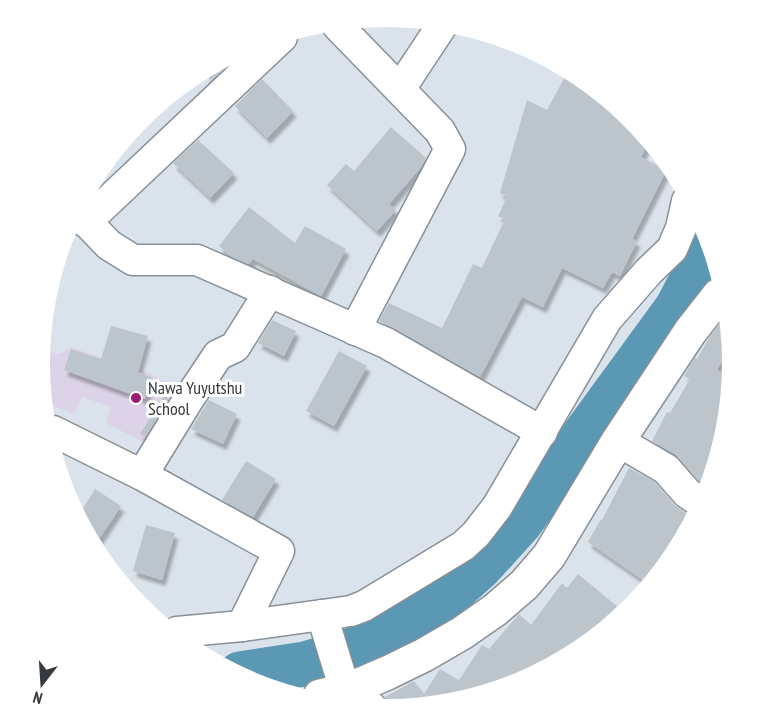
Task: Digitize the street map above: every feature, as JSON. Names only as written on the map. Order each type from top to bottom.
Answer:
[{"type":"street","points":[[342,30],[440,131],[450,149],[355,330]]},
{"type":"street","points":[[400,89],[438,31]]},
{"type":"street","points":[[85,215],[270,48]]},
{"type":"street","points":[[183,631],[339,613],[364,606],[463,546],[476,534],[497,507],[607,319],[649,271],[672,249],[681,228],[685,210]]},
{"type":"street","points":[[83,218],[109,245],[133,260],[197,260],[386,343],[542,432]]},
{"type":"street","points":[[142,475],[218,354],[235,347],[270,291]]},
{"type":"street","points":[[322,615],[345,691],[415,659],[462,633],[495,610],[524,585],[549,556],[618,441],[690,332],[716,299]]},
{"type":"street","points":[[57,433],[142,475],[279,551],[242,626]]},
{"type":"street","points":[[618,441],[666,469],[687,493],[694,497]]},
{"type":"shaded area","name":"Nawa Yuyutshu School","points":[[70,347],[152,374],[188,400],[158,450],[106,423],[111,407],[82,397],[74,414],[53,406],[51,352],[59,354]]},
{"type":"building","points":[[222,70],[211,80],[209,78]]},
{"type":"building","points":[[564,78],[591,96],[624,125],[645,149],[641,157],[658,166],[664,175],[632,239],[637,241],[620,276],[612,272],[603,288],[562,268],[543,307],[522,297],[480,377],[379,321],[389,303],[442,328],[473,264],[482,268],[505,219],[498,216],[507,197],[500,193],[527,100],[547,110]]},
{"type":"building","points":[[262,79],[293,111],[267,138],[235,106]]},
{"type":"building","points":[[391,127],[426,158],[389,204],[396,210],[377,231],[327,185],[346,164],[354,171]]},
{"type":"building","points":[[198,140],[234,173],[210,198],[173,163]]},
{"type":"building","points":[[249,207],[295,243],[305,226],[346,249],[321,296],[253,259],[249,264],[232,257],[219,246]]},
{"type":"building","points":[[272,320],[296,331],[284,356],[258,343]]},
{"type":"building","points":[[719,324],[722,361],[717,370],[722,372],[719,407],[711,450],[700,481],[675,454],[652,441],[667,412],[670,413],[690,379],[684,376]]},
{"type":"building","points":[[111,326],[148,336],[138,372],[153,378],[145,399],[64,370],[71,349],[101,359]]},
{"type":"building","points":[[339,351],[367,366],[334,426],[306,411]]},
{"type":"building","points":[[164,396],[169,398],[145,437],[140,434]]},
{"type":"building","points":[[209,400],[237,414],[223,444],[191,429]]},
{"type":"building","points":[[246,461],[276,479],[253,517],[222,500]]},
{"type":"building","points":[[629,468],[655,482],[674,505],[686,513],[665,550],[643,580],[588,542]]},
{"type":"building","points":[[95,489],[121,506],[100,538],[83,508]]},
{"type":"building","points":[[146,525],[175,533],[162,580],[133,571]]},
{"type":"building","points":[[578,574],[618,607],[573,642],[515,673],[452,693],[386,699],[385,697],[414,681],[424,694],[440,669],[459,680],[482,645],[489,649],[519,614],[531,625],[562,583],[567,588]]},
{"type":"waterway","points":[[254,672],[305,664],[365,646],[442,601],[481,566],[520,523],[677,308],[704,256]]},
{"type":"place","name":"Nawa Yuyutshu School","points":[[136,398]]}]
